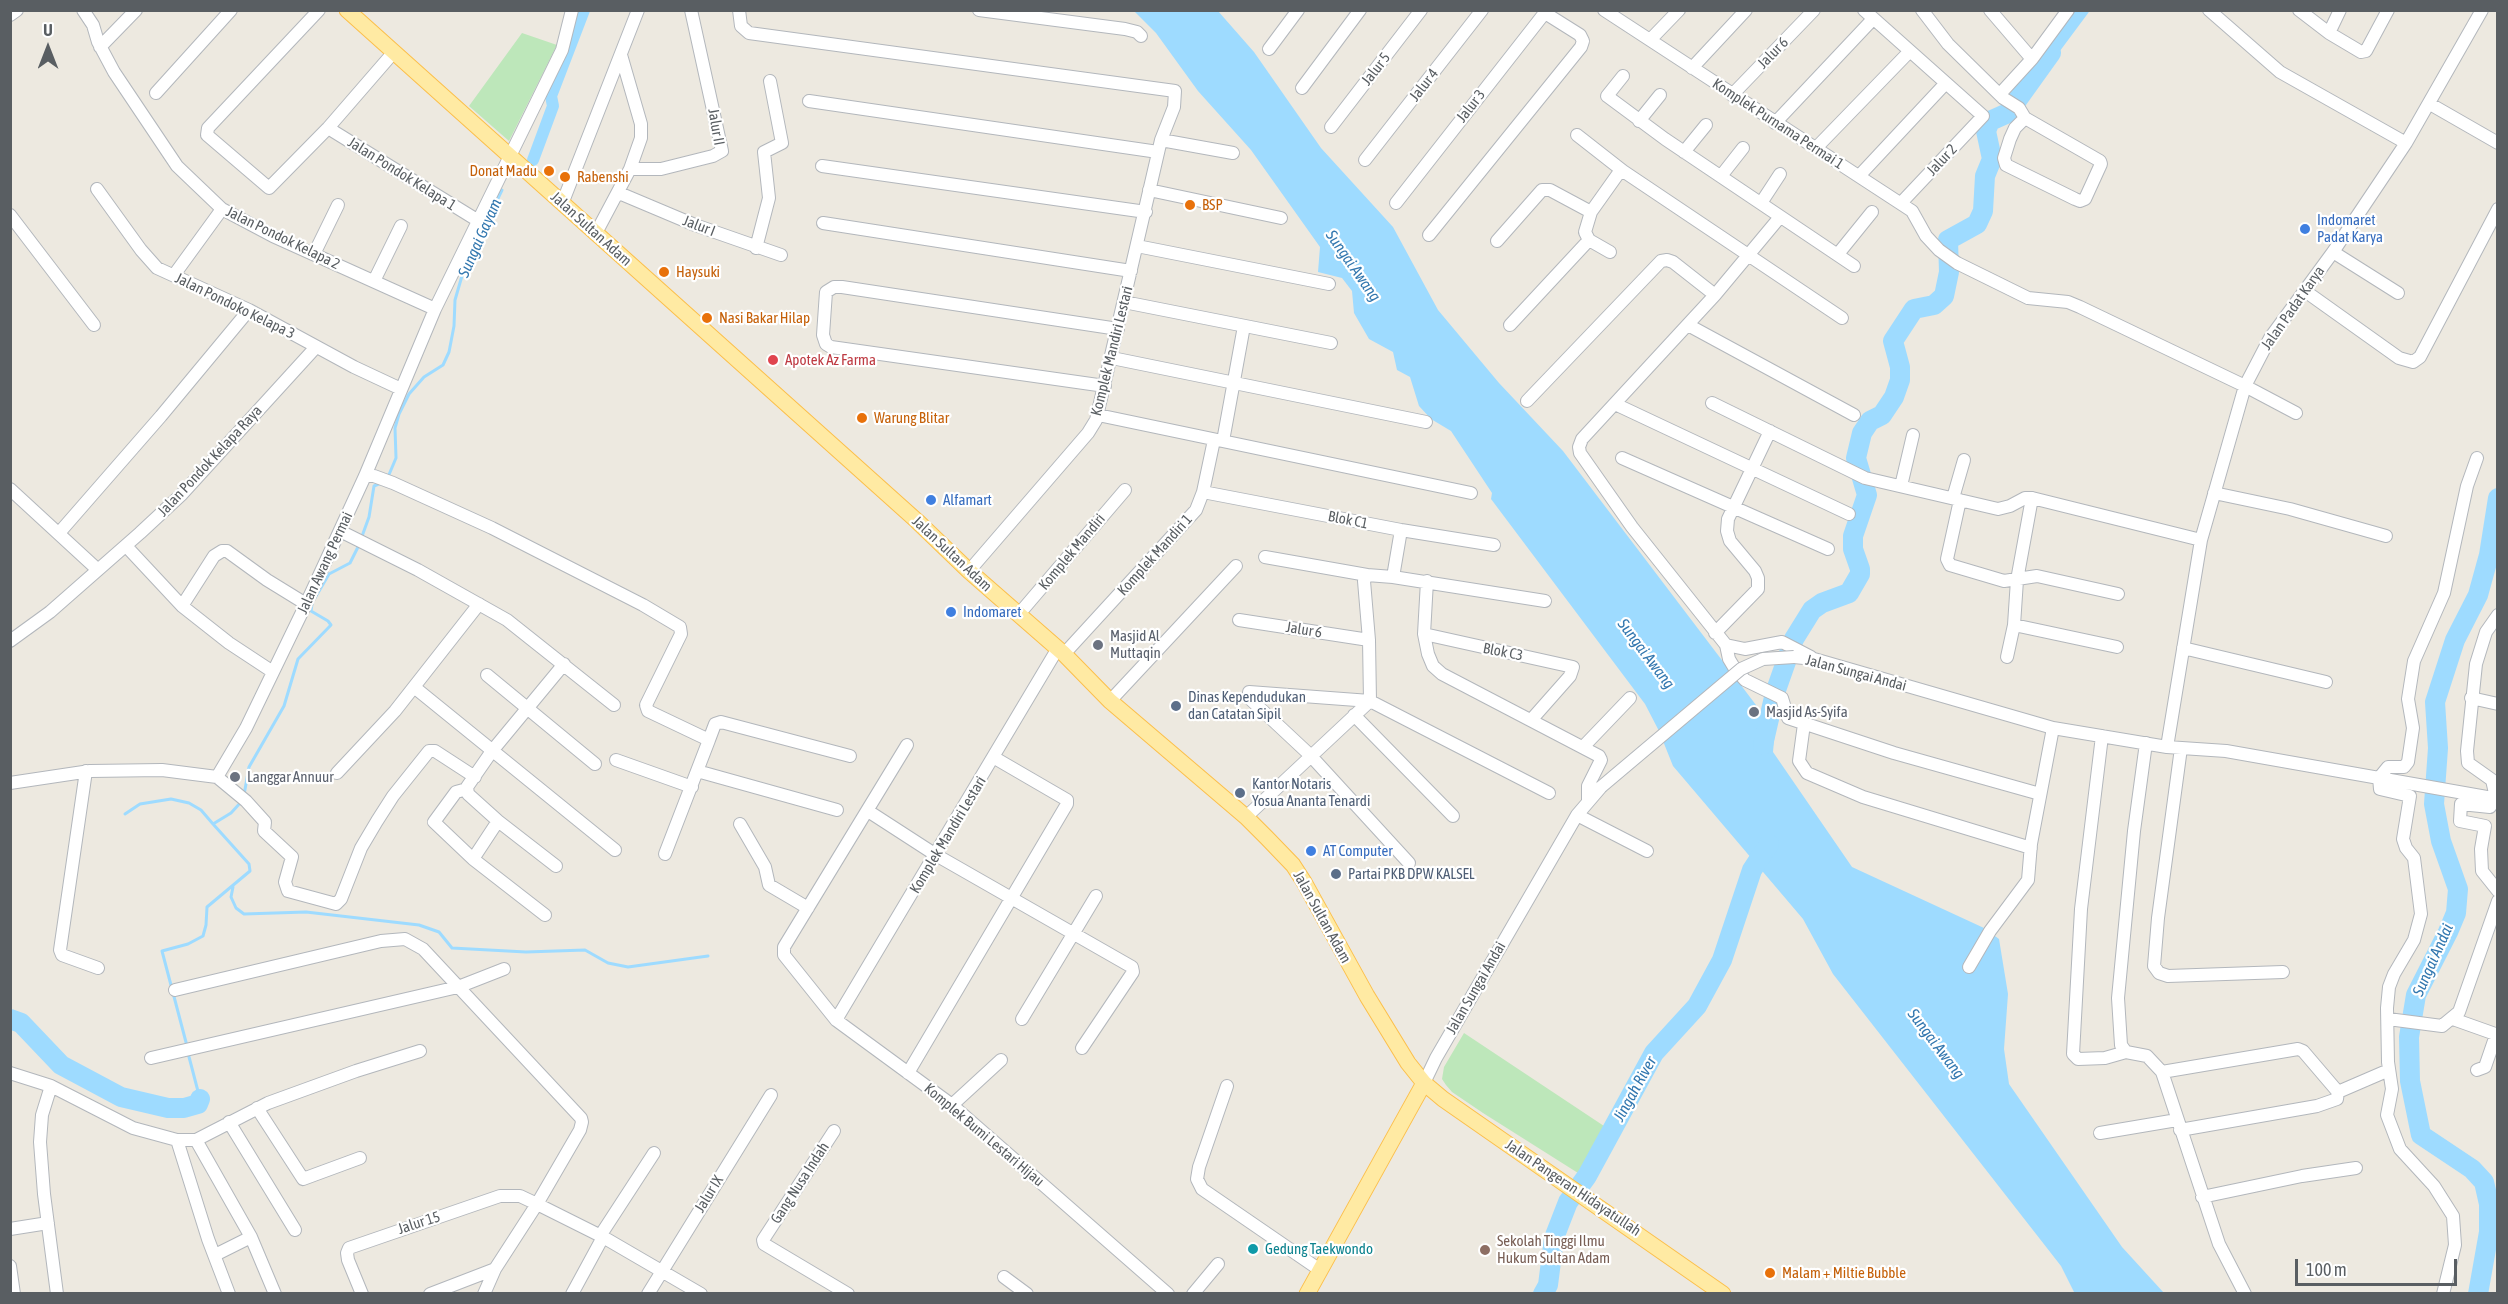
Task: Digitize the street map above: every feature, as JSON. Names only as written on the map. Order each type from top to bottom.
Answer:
[{"type":"main road","name":"Jalan Sultan Adam","points":[[347,10],[917,521],[969,571],[1061,651],[1110,701],[1245,817],[1293,865],[1305,882],[1366,996],[1408,1063],[1424,1083]]},
{"type":"main road","name":"Jalan Pangeran Hidayatullah","points":[[1424,1083],[1443,1099],[1723,1293]]},
{"type":"main road","points":[[1307,1293],[1424,1083]]},
{"type":"street","points":[[10,15],[17,10]]},
{"type":"street","name":"Jalan Pondok Kelapa 2","points":[[83,10],[93,25],[100,47],[114,72],[177,165],[222,208],[435,309]]},
{"type":"street","points":[[100,47],[136,10]]},
{"type":"street","points":[[156,93],[231,10]]},
{"type":"street","points":[[320,10],[208,128],[207,135],[268,188],[327,128],[393,53]]},
{"type":"street","name":"Jalan Awang Permai","points":[[217,777],[232,755],[369,476],[401,389],[435,309],[562,50],[572,10]]},
{"type":"street","points":[[562,204],[638,10]]},
{"type":"street","name":"Jalur II","points":[[630,170],[661,170],[713,156],[722,151],[691,10]]},
{"type":"street","name":"Komplek Mandiri Lestari","points":[[739,10],[741,26],[748,33],[1175,91],[1174,107],[1159,146],[1146,212],[1098,415],[1088,433],[969,571]]},
{"type":"street","points":[[979,10],[1060,15],[1137,32],[1141,36]]},
{"type":"street","points":[[1269,49],[1298,10]]},
{"type":"street","points":[[1302,88],[1360,10]]},
{"type":"street","name":"Jalur 5","points":[[1331,127],[1421,10]]},
{"type":"street","name":"Jalur 4","points":[[1365,160],[1482,10]]},
{"type":"street","points":[[1650,40],[1678,10]]},
{"type":"street","points":[[1692,68],[1746,10]]},
{"type":"street","name":"Jalur 6","points":[[1732,95],[1814,10]]},
{"type":"street","points":[[1922,10],[1948,44],[2022,113],[2100,161],[2101,164],[2085,199],[2080,201],[2075,199],[2006,165],[2004,158],[2022,113]]},
{"type":"street","points":[[1990,10],[2031,59]]},
{"type":"street","points":[[2004,97],[2068,10]]},
{"type":"street","points":[[2209,10],[2280,72],[2406,143]]},
{"type":"street","points":[[2299,10],[2357,51],[2366,51],[2388,10]]},
{"type":"street","points":[[2329,33],[2340,10]]},
{"type":"street","name":"Jalan Padat Karya","points":[[2167,747],[2201,540],[2245,386],[2270,338],[2333,252],[2406,143],[2482,10]]},
{"type":"street","points":[[1429,235],[1581,47],[1583,41],[1580,35],[1546,12]]},
{"type":"street","name":"Jalur 3","points":[[1396,203],[1546,12]]},
{"type":"street","name":"Komplek Purnama Permai 1","points":[[1610,12],[1732,95],[1901,203],[1912,211],[1926,236],[1939,250],[1957,263],[2028,298],[2068,302],[2080,307],[2245,386]]},
{"type":"street","points":[[1775,123],[1868,14],[1945,84],[1859,176]]},
{"type":"street","points":[[1816,148],[1910,51]]},
{"type":"street","points":[[596,233],[630,170],[640,138],[641,124],[621,55]]},
{"type":"street","points":[[1623,76],[1607,96],[1684,152],[1854,266]]},
{"type":"street","points":[[756,248],[769,198],[764,152],[782,143],[770,81]]},
{"type":"street","name":"Jalur 2","points":[[1901,203],[1983,116],[1945,84]]},
{"type":"street","points":[[1640,121],[1660,95]]},
{"type":"street","points":[[809,101],[1159,146],[1233,153]]},
{"type":"street","points":[[2430,104],[2498,143]]},
{"type":"street","points":[[1684,152],[1706,125]]},
{"type":"street","name":"Jalan Pondok Kelapa 1","points":[[327,128],[477,220]]},
{"type":"street","points":[[1577,135],[1623,171],[1842,318]]},
{"type":"street","points":[[1721,176],[1743,148]]},
{"type":"street","points":[[822,166],[1146,212]]},
{"type":"street","points":[[1610,252],[1589,240],[1585,232],[1591,212],[1618,174],[1623,171]]},
{"type":"street","points":[[1761,203],[1780,174]]},
{"type":"street","name":"Jalan Pondoko Kelapa 3","points":[[98,189],[158,268],[249,310],[316,347],[401,389]]},
{"type":"street","points":[[1149,190],[1281,218]]},
{"type":"street","points":[[1497,241],[1542,190],[1550,190],[1591,212]]},
{"type":"street","name":"Jalur I","points":[[619,193],[756,248],[781,255]]},
{"type":"street","points":[[315,254],[338,206]]},
{"type":"street","points":[[174,275],[222,208]]},
{"type":"street","points":[[2305,291],[2399,358],[2413,362],[2420,357],[2498,209]]},
{"type":"street","points":[[1838,254],[1872,212]]},
{"type":"street","points":[[10,215],[94,326]]},
{"type":"street","points":[[1780,217],[1715,296],[1582,439],[1579,447],[1580,453],[1632,527],[1726,645],[1729,660],[1735,669],[1745,680],[1782,698],[1788,718],[1894,753],[2040,794]]},
{"type":"street","points":[[823,223],[1131,271]]},
{"type":"street","points":[[374,281],[401,226]]},
{"type":"street","points":[[1510,325],[1589,240]]},
{"type":"street","points":[[1137,246],[1329,284]]},
{"type":"street","points":[[2333,252],[2398,293]]},
{"type":"street","points":[[1527,401],[1661,261],[1673,262],[1715,296]]},
{"type":"street","points":[[1105,386],[831,346],[826,344],[823,335],[826,292],[834,287],[842,287],[1118,328]]},
{"type":"street","points":[[1124,302],[1331,343]]},
{"type":"street","points":[[59,533],[162,416],[249,310]]},
{"type":"street","points":[[1688,325],[1854,415]]},
{"type":"street","name":"Komplek Mandiri 1","points":[[1061,651],[1196,510],[1219,440],[1244,326]]},
{"type":"street","name":"Jalan Pondok Kelapa Raya","points":[[10,641],[50,612],[182,494],[316,347]]},
{"type":"street","points":[[1112,358],[1426,422]]},
{"type":"street","points":[[2245,386],[2296,413]]},
{"type":"street","points":[[1712,403],[1865,478],[1998,508],[2004,508],[2025,498],[2032,498],[2201,540]]},
{"type":"street","points":[[1615,404],[1849,514]]},
{"type":"street","points":[[1098,415],[1471,493]]},
{"type":"street","points":[[1715,633],[1755,593],[1759,585],[1755,571],[1730,542],[1727,531],[1728,519],[1733,507],[1770,431]]},
{"type":"street","points":[[1901,486],[1913,435]]},
{"type":"street","points":[[1622,458],[1828,549]]},
{"type":"street","points":[[2443,1293],[2455,1245],[2453,1215],[2434,1186],[2400,1149],[2387,1114],[2392,1089],[2390,987],[2394,974],[2414,940],[2421,914],[2414,858],[2406,848],[2403,839],[2409,796],[2380,789],[2388,766],[2404,767],[2408,762],[2414,728],[2408,699],[2414,661],[2444,592],[2467,486],[2477,458]]},
{"type":"street","points":[[1964,460],[1947,563],[1998,579],[2017,580],[2031,576],[2044,577],[2118,594]]},
{"type":"street","points":[[369,476],[393,483],[492,528],[643,605],[680,627],[681,634],[645,708],[709,740]]},
{"type":"street","points":[[11,490],[98,570]]},
{"type":"street","name":"Komplek Mandiri","points":[[1019,614],[1125,490]]},
{"type":"street","name":"Blok C1","points":[[1203,492],[1401,530],[1494,545]]},
{"type":"street","points":[[2214,493],[2290,509],[2386,536]]},
{"type":"street","points":[[2007,657],[2014,625],[2017,580],[2032,498]]},
{"type":"street","points":[[1393,577],[1401,530]]},
{"type":"street","points":[[340,531],[479,603],[531,638],[614,705]]},
{"type":"street","points":[[126,546],[182,606],[229,643],[273,672]]},
{"type":"street","points":[[182,606],[214,556],[222,551],[227,551],[306,604]]},
{"type":"street","points":[[1265,557],[1367,575],[1427,581],[1545,601]]},
{"type":"street","points":[[1110,701],[1236,566]]},
{"type":"street","points":[[1245,817],[1370,701],[1369,639],[1364,581],[1367,575]]},
{"type":"street","points":[[1427,581],[1424,634],[1428,654],[1437,670],[1599,756],[1601,760],[1588,786],[1588,801]]},
{"type":"street","points":[[337,773],[395,711],[479,603]]},
{"type":"street","points":[[2498,615],[2489,626],[2480,646],[2471,698],[2468,763],[2492,780],[2493,797],[2490,807],[2461,804],[2460,821],[2485,826],[2481,849],[2482,872],[2498,891]]},
{"type":"street","name":"Jalur 6","points":[[1239,620],[1369,639]]},
{"type":"street","points":[[2014,625],[2117,646]]},
{"type":"street","name":"Blok C3","points":[[1424,634],[1572,667],[1570,676],[1532,719]]},
{"type":"street","points":[[1726,645],[1745,649],[1782,642],[1796,653]]},
{"type":"street","points":[[2183,648],[2326,682]]},
{"type":"street","name":"Komplek Mandiri Lestari","points":[[836,1020],[993,757],[1061,651]]},
{"type":"street","name":"Jalan Sungai Andai","points":[[1424,1083],[1448,1037],[1577,815],[1588,801],[1601,787],[1742,669],[1763,660],[1796,653],[2053,728],[2167,747],[2226,751],[2493,797]]},
{"type":"street","points":[[545,915],[473,859],[434,822],[456,792],[467,789],[492,751],[564,664]]},
{"type":"street","points":[[487,675],[595,764]]},
{"type":"street","points":[[414,687],[615,850]]},
{"type":"street","points":[[1409,863],[1310,755],[1249,698],[1249,692],[1370,701],[1549,793]]},
{"type":"street","points":[[1584,746],[1630,698]]},
{"type":"street","points":[[2471,698],[2498,704]]},
{"type":"street","points":[[1354,715],[1453,816]]},
{"type":"street","points":[[665,854],[715,724],[721,722],[850,756]]},
{"type":"street","points":[[1804,724],[1799,761],[1807,773],[1863,797],[2031,848]]},
{"type":"street","points":[[1969,967],[1990,931],[2028,880],[2031,848],[2053,728]]},
{"type":"street","points":[[2102,736],[2081,909],[2073,1054],[2078,1059],[2105,1058],[2126,1052],[2147,1056],[2162,1072],[2219,1245],[2245,1293]]},
{"type":"street","points":[[2126,1052],[2121,1045],[2118,998],[2133,831],[2146,743]]},
{"type":"street","points":[[740,824],[765,867],[769,885],[808,908],[907,745]]},
{"type":"street","points":[[2181,748],[2158,918],[2154,966],[2159,974],[2168,976],[2283,972]]},
{"type":"street","points":[[10,783],[86,771],[162,770],[217,777],[243,798],[265,822],[264,831],[292,857],[284,887],[288,891],[336,904],[341,899],[357,856],[377,820],[429,751],[435,751],[475,777]]},
{"type":"street","points":[[908,1073],[1067,801],[993,757]]},
{"type":"street","points":[[616,760],[692,787]]},
{"type":"street","points":[[86,771],[72,851],[60,950],[62,956],[98,968]]},
{"type":"street","points":[[697,771],[837,810]]},
{"type":"street","points":[[467,789],[468,794],[498,821],[556,866]]},
{"type":"street","points":[[868,811],[936,855],[1133,969],[1082,1048]]},
{"type":"street","points":[[1577,815],[1647,851]]},
{"type":"street","points":[[473,859],[498,821]]},
{"type":"street","points":[[1022,1019],[1096,896]]},
{"type":"street","points":[[2391,1019],[2442,1026],[2453,1019],[2459,1012],[2498,901]]},
{"type":"street","name":"Komplek Bumi Lestari Hijau","points":[[808,908],[784,947],[784,955],[836,1020],[952,1105],[1168,1293]]},
{"type":"street","points":[[175,990],[395,939],[415,943],[581,1118],[580,1130],[537,1204],[495,1269],[484,1293]]},
{"type":"street","points":[[151,1058],[458,987],[504,969]]},
{"type":"street","points":[[2453,1019],[2497,1035],[2485,1067],[2477,1070]]},
{"type":"street","points":[[2100,1133],[2179,1125],[2317,1106],[2337,1099],[2338,1092],[2303,1051],[2298,1049],[2162,1072]]},
{"type":"street","points":[[10,1074],[51,1086],[133,1128],[185,1142],[257,1108],[356,1071],[420,1051]]},
{"type":"street","points":[[952,1105],[1001,1060]]},
{"type":"street","points":[[2338,1092],[2390,1070]]},
{"type":"street","points":[[51,1086],[42,1115],[40,1142],[57,1293]]},
{"type":"street","points":[[1227,1086],[1198,1167],[1197,1179],[1202,1189],[1320,1270]]},
{"type":"street","name":"Jalur IX","points":[[648,1293],[771,1095]]},
{"type":"street","points":[[257,1108],[303,1179],[360,1158]]},
{"type":"street","points":[[229,1122],[295,1230]]},
{"type":"street","name":"Gang Nusa Indah","points":[[834,1131],[763,1240],[764,1244],[848,1293]]},
{"type":"street","points":[[185,1142],[251,1237],[275,1293]]},
{"type":"street","points":[[185,1142],[215,1255],[229,1293]]},
{"type":"street","points":[[572,1293],[602,1237],[654,1154]]},
{"type":"street","points":[[2202,1197],[2302,1176],[2356,1168]]},
{"type":"street","name":"Jalur 15","points":[[362,1293],[347,1254],[349,1248],[355,1244],[500,1196],[520,1196],[537,1204]]},
{"type":"street","points":[[537,1204],[602,1237],[700,1293]]},
{"type":"street","points":[[10,1229],[48,1223]]},
{"type":"street","points":[[215,1255],[251,1237]]},
{"type":"street","points":[[1193,1293],[1218,1264]]},
{"type":"street","points":[[10,1266],[14,1293]]},
{"type":"street","points":[[430,1293],[495,1269]]},
{"type":"street","points":[[1004,1277],[1027,1293]]},
{"type":"green space","points":[[522,33],[557,45],[509,141],[469,106]]},
{"type":"green space","points":[[1464,1033],[1604,1126],[1578,1173],[1483,1113],[1452,1092],[1446,1085],[1442,1079],[1444,1067]]},
{"type":"water","name":"Sungai Awang","points":[[1134,11],[1218,11],[1254,52],[1321,148],[1393,227],[1438,310],[1499,383],[1563,451],[1775,730],[1773,752],[1852,867],[1984,928],[1999,939],[2008,994],[2004,1049],[2009,1084],[2122,1247],[2164,1293],[2074,1292],[2061,1266],[1833,974],[1803,919],[1673,766],[1645,704],[1491,499],[1492,493],[1451,431],[1431,419],[1419,406],[1410,377],[1397,370],[1393,352],[1369,339],[1354,313],[1352,291],[1342,278],[1318,272],[1320,247],[1251,150],[1198,91],[1156,33]]},
{"type":"waterway","name":"Sungai Gayam","points":[[533,160],[553,106],[551,96],[584,10]]},
{"type":"waterway","points":[[2051,53],[2083,10]]},
{"type":"waterway","points":[[1763,745],[1775,693],[1794,639],[1812,610],[1822,603],[1849,593],[1860,574],[1853,549],[1853,536],[1867,495],[1856,458],[1862,433],[1870,421],[1882,415],[1894,397],[1900,380],[1900,367],[1893,341],[1914,309],[1934,305],[1944,296],[1949,272],[1948,240],[1977,224],[1983,211],[1985,176],[1992,159],[1986,131],[1990,121],[2008,113],[2051,53]]},
{"type":"waterway","name":"Sungai Gayam","points":[[388,477],[396,458],[395,428],[399,414],[409,394],[424,377],[443,365],[449,352],[454,326],[455,300],[464,269],[502,190]]},
{"type":"waterway","name":"Sungai Gayam","points":[[361,539],[369,517],[374,486],[381,483]]},
{"type":"waterway","name":"Sungai Andai","points":[[2478,1294],[2489,1232],[2489,1204],[2484,1182],[2472,1169],[2421,1135],[2410,1081],[2409,1037],[2416,995],[2456,913],[2458,889],[2441,841],[2434,804],[2438,748],[2435,702],[2455,640],[2478,595],[2489,555],[2498,498]]},
{"type":"waterway","name":"Sungai Gayam","points":[[315,598],[329,574],[350,563],[359,545]]},
{"type":"waterway","name":"Sungai Gayam","points":[[244,795],[249,767],[284,706],[298,659],[331,625],[311,611],[312,604]]},
{"type":"waterway","points":[[125,814],[140,804],[171,799],[189,803],[201,810],[213,824]]},
{"type":"waterway","name":"Sungai Gayam","points":[[187,1046],[162,951],[188,944],[203,936],[207,907],[250,871],[249,864],[213,824],[231,813],[242,801]]},
{"type":"waterway","name":"Jingah River","points":[[1543,1294],[1548,1285],[1554,1238],[1568,1202],[1587,1176],[1654,1053],[1697,1006],[1722,960],[1752,870],[1769,844]]},
{"type":"waterway","points":[[233,887],[231,897],[236,908],[244,914],[306,912],[419,925],[439,932],[452,948],[526,952],[585,950],[608,963],[628,967],[708,956]]},
{"type":"waterway","points":[[10,1019],[21,1023],[61,1065],[121,1097],[168,1108],[184,1108],[198,1104],[200,1099]]},
{"type":"waterway","points":[[188,1053],[200,1099]]},
{"type":"place","name":"Donat Madu","points":[[549,171]]},
{"type":"place","name":"Rabenshi","points":[[565,177]]},
{"type":"place","name":"BSP","points":[[1190,205]]},
{"type":"place","name":"Indomaret Padat Karya","points":[[2305,229]]},
{"type":"place","name":"Haysuki","points":[[664,272]]},
{"type":"place","name":"Nasi Bakar Hilap","points":[[707,318]]},
{"type":"place","name":"Apotek Az Farma","points":[[773,360]]},
{"type":"place","name":"Warung Blitar","points":[[862,418]]},
{"type":"place","name":"Alfamart","points":[[931,500]]},
{"type":"place","name":"Indomaret","points":[[951,612]]},
{"type":"place","name":"Masjid Al Muttaqin","points":[[1098,645]]},
{"type":"place","name":"Dinas Kependudukan dan Catatan Sipil","points":[[1176,706]]},
{"type":"place","name":"Masjid As-Syifa","points":[[1754,712]]},
{"type":"place","name":"Langgar Annuur","points":[[235,777]]},
{"type":"place","name":"Kantor Notaris Yosua Ananta Tenardi","points":[[1240,793]]},
{"type":"place","name":"AT Computer","points":[[1311,851]]},
{"type":"place","name":"Partai PKB DPW KALSEL","points":[[1336,874]]},
{"type":"place","name":"Gedung Taekwondo","points":[[1253,1249]]},
{"type":"place","name":"Sekolah Tinggi Ilmu Hukum Sultan Adam","points":[[1485,1250]]},
{"type":"place","name":"Malam + Miltie Bubble","points":[[1770,1273]]}]
